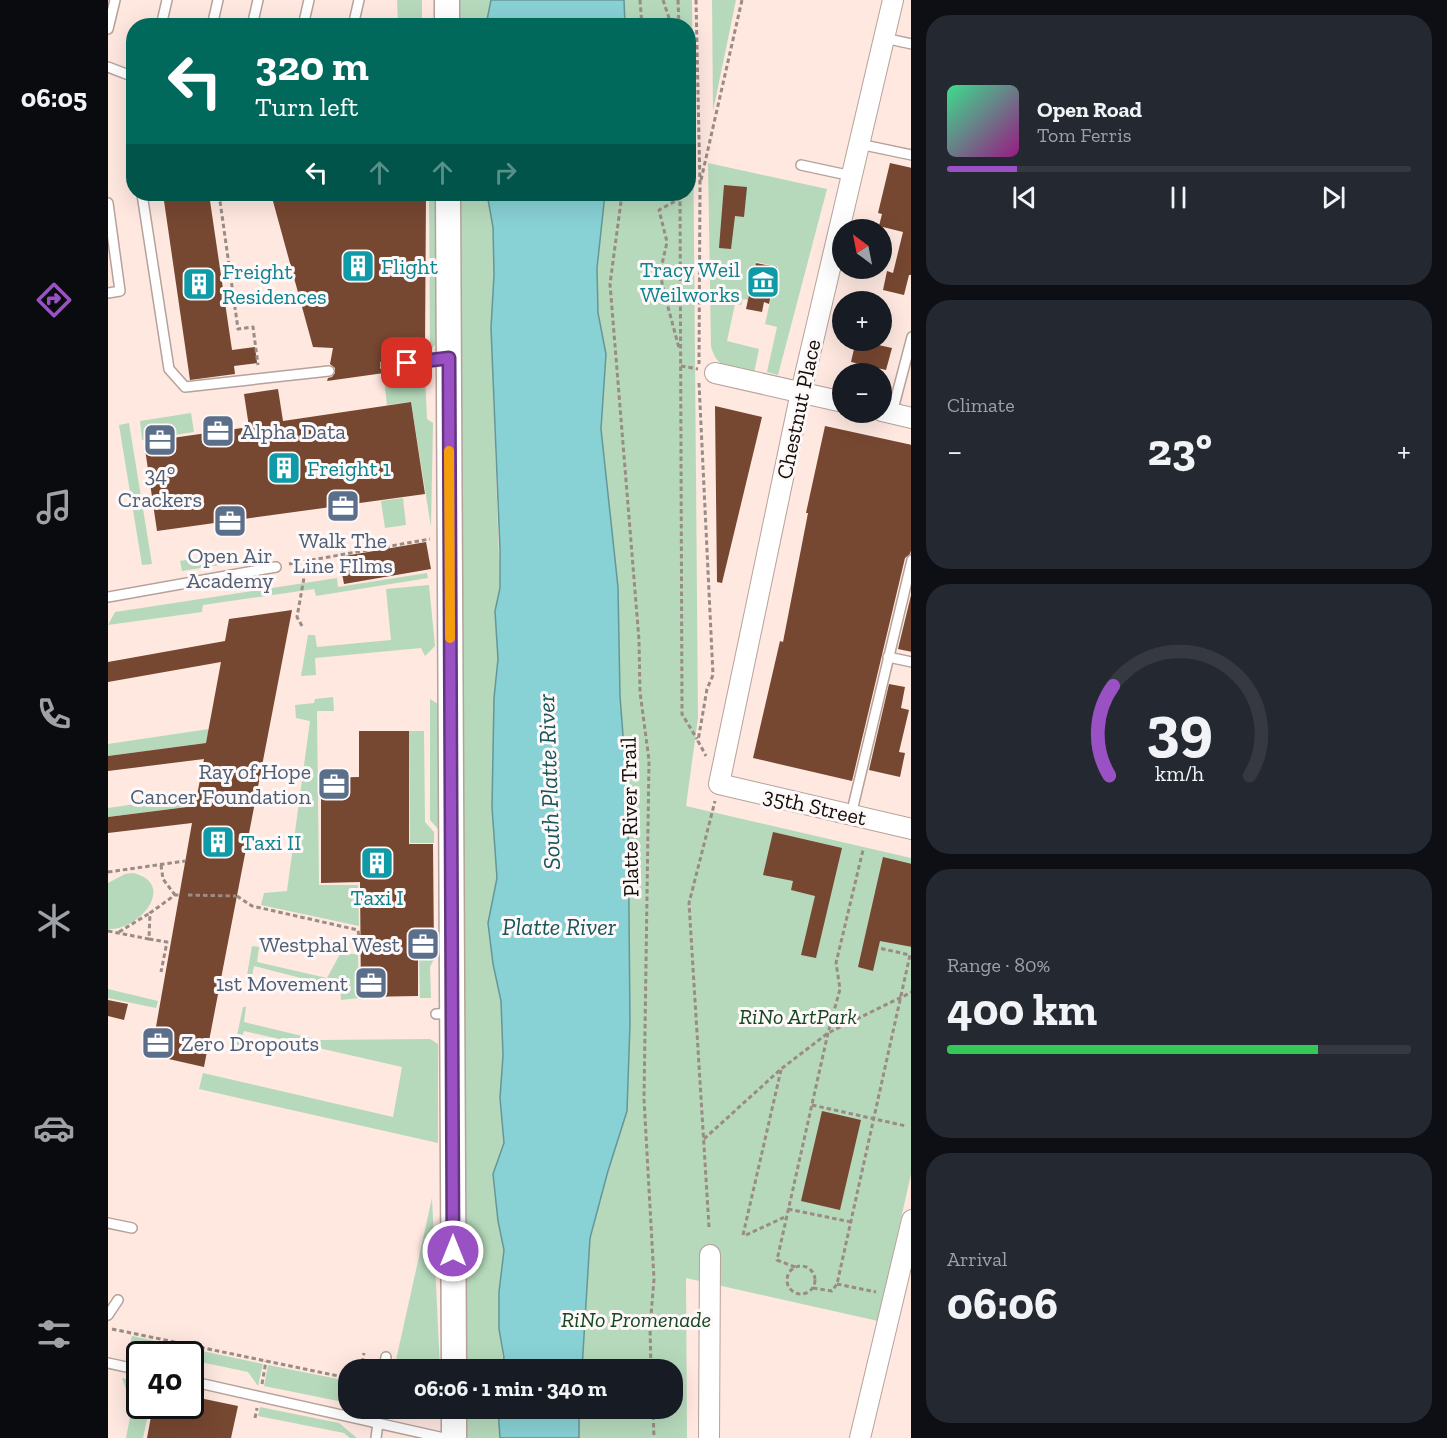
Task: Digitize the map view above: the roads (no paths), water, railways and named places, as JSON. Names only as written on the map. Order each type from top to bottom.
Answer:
[{"type":"street","points":[[447,0],[447,18]]},
{"type":"street","name":"Chestnut Place","points":[[719,784],[801,392],[893,0]]},
{"type":"street","points":[[448,201],[450,536],[444,1013],[454,1359]]},
{"type":"street","points":[[704,374],[832,399]]},
{"type":"street","name":"35th Street","points":[[719,784],[911,829]]},
{"type":"street","points":[[860,1438],[911,1224]]},
{"type":"street","points":[[709,1438],[710,1255]]},
{"type":"street","points":[[454,1419],[454,1438]]},
{"type":"lane","points":[[108,29],[115,0]]},
{"type":"lane","points":[[163,18],[167,0]]},
{"type":"lane","points":[[214,18],[218,0]]},
{"type":"lane","points":[[254,18],[258,0]]},
{"type":"lane","points":[[305,18],[309,0]]},
{"type":"lane","points":[[354,18],[358,0]]},
{"type":"lane","points":[[884,38],[911,44]]},
{"type":"lane","points":[[108,67],[126,74]]},
{"type":"lane","points":[[859,144],[911,155]]},
{"type":"lane","points":[[801,165],[852,176]]},
{"type":"lane","points":[[143,201],[169,369],[185,387],[329,371]]},
{"type":"lane","points":[[108,203],[120,291],[108,293]]},
{"type":"lane","points":[[895,414],[911,342]]},
{"type":"lane","points":[[386,365],[449,358]]},
{"type":"lane","points":[[851,815],[911,564]]},
{"type":"lane","points":[[108,597],[276,567]]},
{"type":"lane","points":[[888,657],[911,662]]},
{"type":"lane","points":[[108,1223],[132,1228]]},
{"type":"lane","points":[[108,1316],[118,1300]]},
{"type":"lane","points":[[108,1363],[126,1367]]},
{"type":"lane","points":[[204,1385],[444,1438]]},
{"type":"lane","points":[[375,1419],[375,1438]]},
{"type":"water","points":[[491,0],[624,0],[625,18],[487,18]]},
{"type":"water","name":"Platte River","points":[[488,201],[604,201],[597,268],[598,313],[606,354],[601,429],[618,587],[620,696],[628,801],[630,1024],[627,1111],[590,1238],[583,1359],[504,1359],[499,1329],[499,1292],[504,1250],[493,1174],[504,1143],[500,1098],[503,1055],[501,1001],[493,964],[488,923],[497,878],[492,807],[494,698],[498,659],[495,611],[500,588],[491,328],[494,275],[493,227]]},
{"type":"water","points":[[499,1419],[579,1419],[579,1438],[500,1438]]},
{"type":"place","name":"Flight","points":[[358,266]]},
{"type":"place","name":"Tracy Weil Weilworks","points":[[763,282]]},
{"type":"place","name":"Freight Residences","points":[[199,284]]},
{"type":"place","name":"Alpha Data","points":[[218,431]]},
{"type":"place","name":"34° Crackers","points":[[160,440]]},
{"type":"place","name":"Freight 1","points":[[284,468]]},
{"type":"place","name":"Walk The Line FIlms","points":[[343,506]]},
{"type":"place","name":"Open Air Academy","points":[[230,521]]},
{"type":"place","name":"Ray of Hope Cancer Foundation","points":[[334,784]]},
{"type":"place","name":"Taxi II","points":[[218,842]]},
{"type":"place","name":"Taxi I","points":[[377,863]]},
{"type":"place","name":"Westphal West","points":[[423,944]]},
{"type":"place","name":"1st Movement","points":[[371,983]]},
{"type":"place","name":"Zero Dropouts","points":[[158,1043]]},
{"type":"water label","name":"South Platte River","points":[[549,782]]},
{"type":"park label","name":"RiNo ArtPark","points":[[798,1016]]},
{"type":"park label","name":"RiNo Promenade","points":[[636,1319]]}]
